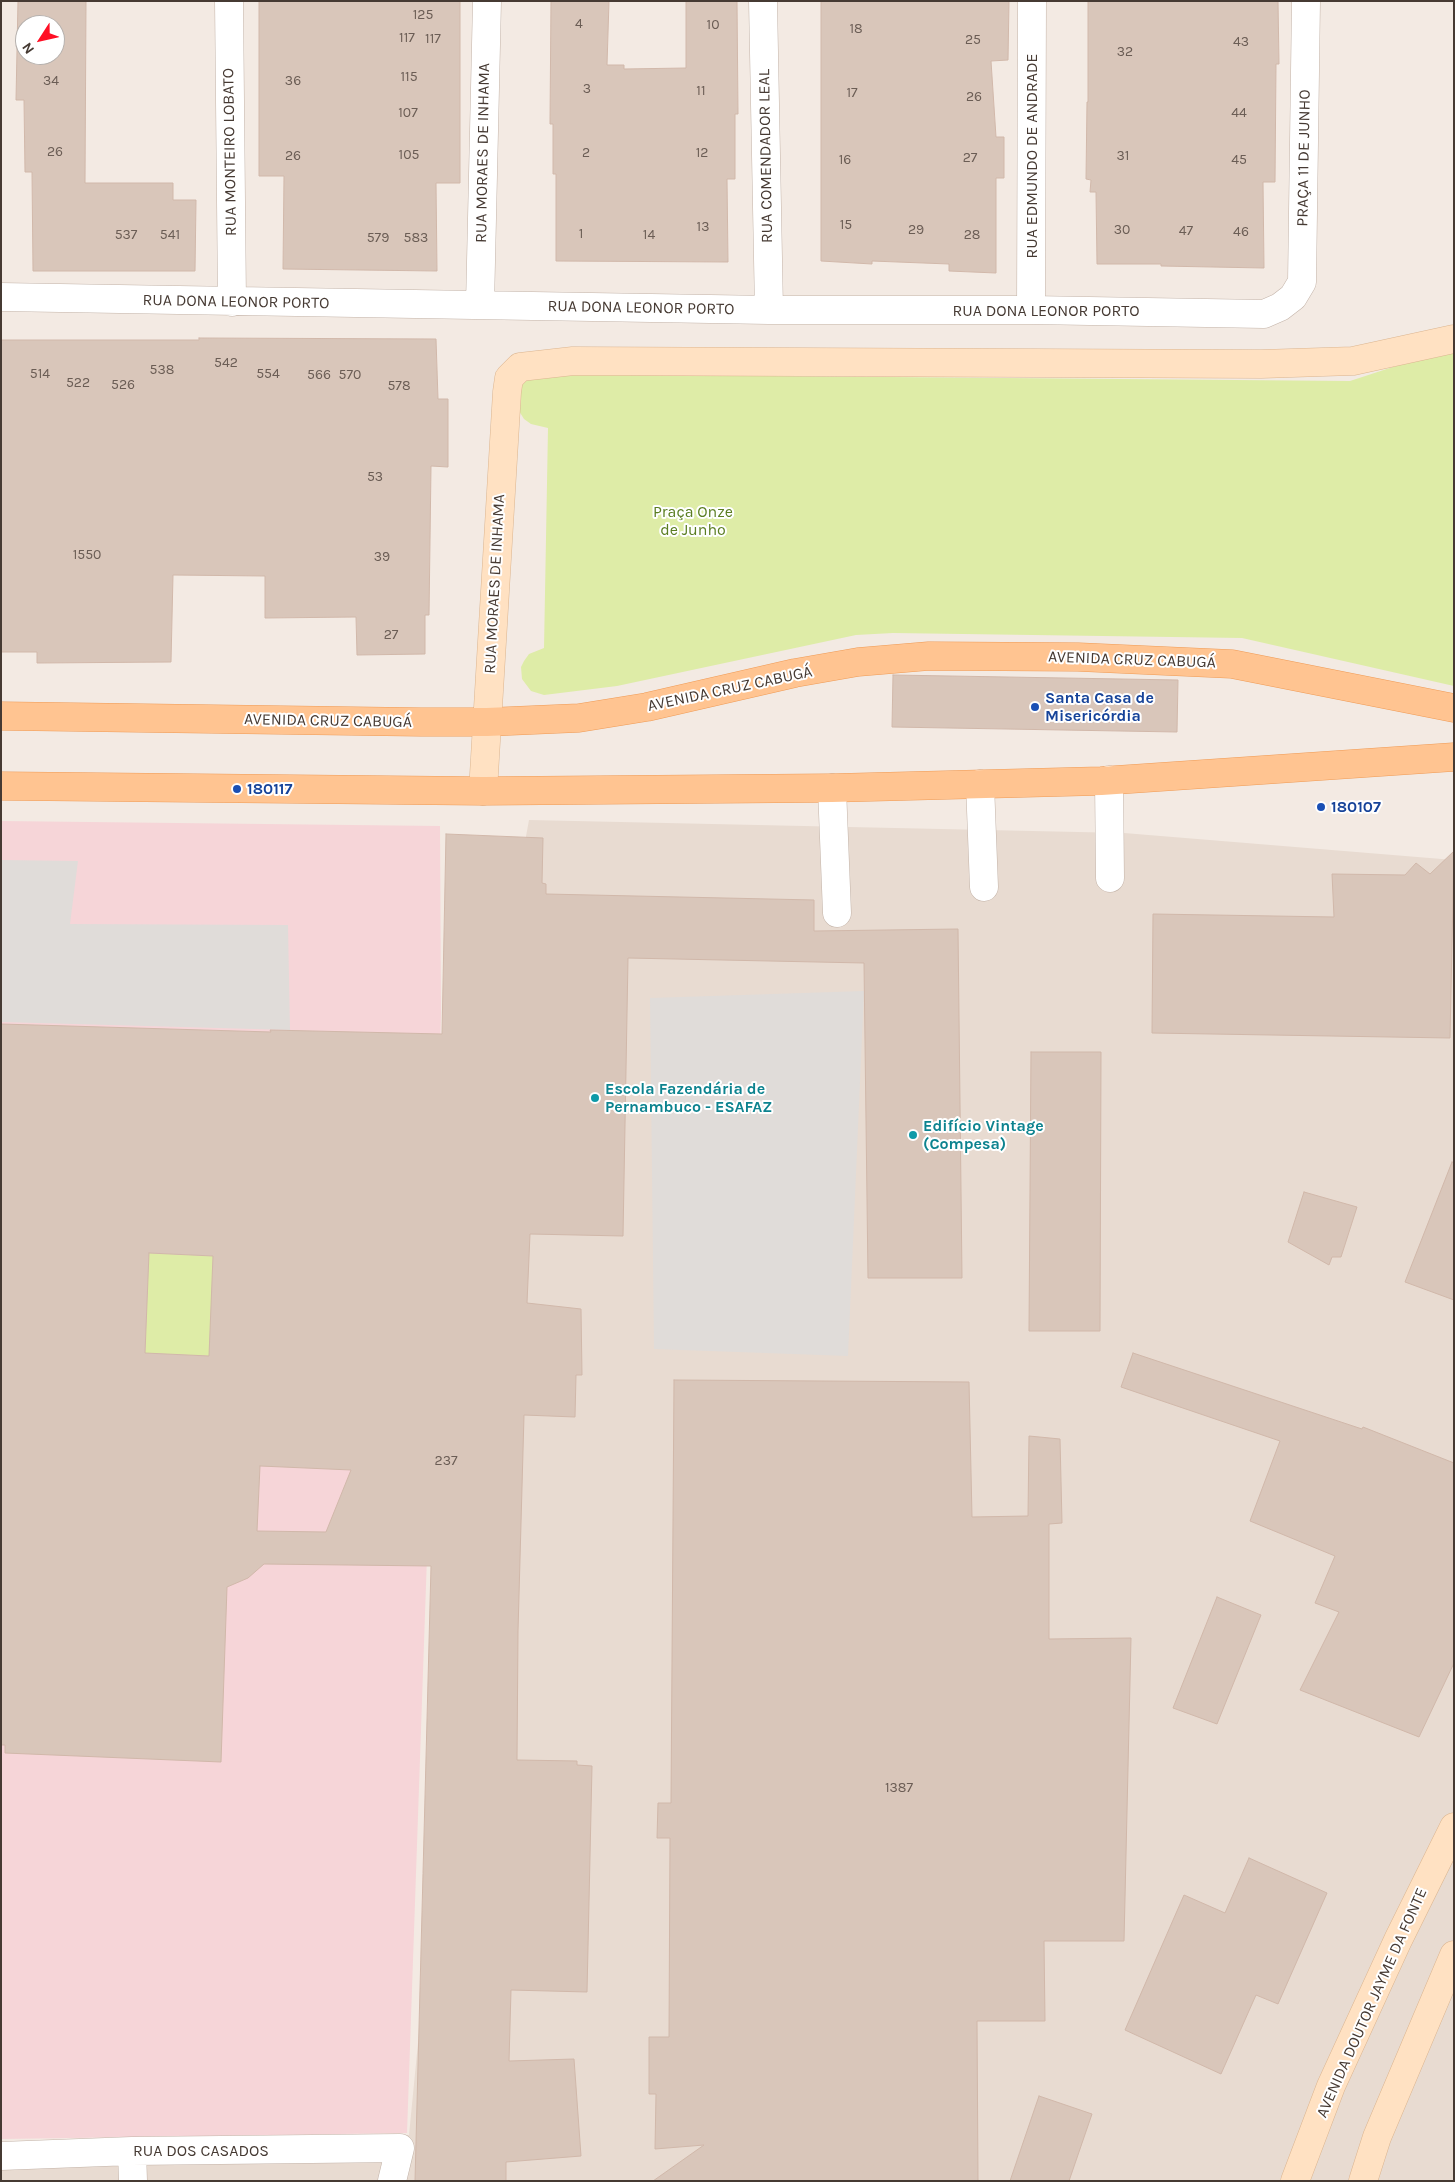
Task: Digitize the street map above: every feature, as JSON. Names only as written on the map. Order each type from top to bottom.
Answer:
[{"type":"main road","name":"RUA MORAES DE INHAMA","points":[[483,791],[504,422],[509,378],[520,367],[573,361],[1261,364],[1354,361],[1454,339]]},
{"type":"main road","name":"AVENIDA CRUZ CABUGÁ","points":[[1,716],[487,722],[579,718],[647,707],[795,673],[858,662],[929,656],[1088,658],[1232,664],[1454,708]]},
{"type":"main road","points":[[1,786],[483,791],[832,788],[1109,780],[1454,757]]},
{"type":"main road","name":"AVENIDA DOUTOR JAYME DA FONTE","points":[[1295,2181],[1331,2086],[1398,1940],[1454,1827]]},
{"type":"main road","points":[[1363,2181],[1377,2137],[1454,1955]]},
{"type":"street","name":"RUA MONTEIRO LOBATO","points":[[229,1],[232,302]]},
{"type":"street","name":"RUA MORAES DE INHAMA","points":[[480,304],[487,1]]},
{"type":"street","name":"RUA COMENDADOR LEAL","points":[[763,1],[769,310]]},
{"type":"street","name":"RUA EDMUNDO DE ANDRADE","points":[[1031,310],[1032,1]]},
{"type":"street","name":"PRAÇA 11 DE JUNHO","points":[[1280,307],[1293,297],[1302,282],[1306,1]]},
{"type":"street","name":"RUA DONA LEONOR PORTO","points":[[1,297],[769,310],[1031,310],[1264,314],[1280,307]]},
{"type":"street","points":[[1109,780],[1110,878]]},
{"type":"street","points":[[980,784],[984,887]]},
{"type":"street","points":[[832,788],[837,913]]},
{"type":"street","name":"RUA DOS CASADOS","points":[[1,2156],[132,2151],[400,2148],[392,2181]]},
{"type":"street","points":[[132,2151],[133,2181]]},
{"type":"shaded area","points":[[529,820],[1124,833],[1454,860],[1454,2181],[1,2181],[1,2145],[409,2135],[501,1193],[508,934]]},
{"type":"shaded area","points":[[1,821],[440,826],[441,1014],[430,1470],[407,2133],[1,2139]]},
{"type":"shaded area","points":[[1,860],[78,861],[70,924],[288,925],[290,1030],[1,1022]]},
{"type":"shaded area","points":[[864,991],[848,1356],[654,1349],[650,998]]},
{"type":"green space","name":"Praça Onze de Junho","points":[[1454,347],[1454,686],[1242,638],[893,633],[856,635],[617,686],[544,695],[531,691],[522,679],[521,667],[524,661],[529,654],[544,648],[548,428],[531,424],[524,419],[519,411],[517,401],[522,385],[528,379],[544,374],[1350,381]]},
{"type":"green space","points":[[149,1253],[233,1257],[209,1356],[145,1353]]},
{"type":"building","points":[[18,1],[86,1],[85,183],[173,183],[173,200],[196,200],[195,271],[33,271],[32,172],[25,172],[24,100],[16,100],[17,65],[65,65],[65,15],[18,15]]},
{"type":"building","points":[[259,1],[460,1],[460,183],[436,183],[437,271],[283,269],[284,176],[259,176]]},
{"type":"building","points":[[551,1],[609,1],[607,65],[624,65],[624,69],[686,68],[686,1],[737,1],[738,114],[735,114],[735,179],[727,179],[728,262],[556,261],[556,174],[553,174],[553,124],[550,124]]},
{"type":"building","points":[[821,1],[1009,1],[1008,60],[991,61],[996,137],[1004,137],[1004,178],[996,178],[996,273],[949,271],[949,264],[872,261],[872,264],[821,261]]},
{"type":"building","points":[[1088,1],[1278,1],[1279,64],[1276,64],[1275,182],[1263,182],[1264,268],[1161,266],[1161,264],[1097,264],[1096,192],[1090,192],[1091,180],[1086,179]]},
{"type":"building","points":[[199,338],[436,339],[438,399],[448,399],[448,467],[431,466],[429,615],[425,615],[425,654],[357,655],[356,617],[265,618],[265,576],[173,575],[171,662],[37,663],[37,652],[1,652],[1,340],[199,340]]},
{"type":"building","name":"Santa Casa de Misericórdia","points":[[893,675],[1178,680],[1177,732],[892,727]]},
{"type":"building","points":[[446,834],[543,838],[542,883],[546,884],[546,894],[814,900],[814,931],[958,929],[962,1278],[868,1278],[864,963],[628,958],[623,1236],[530,1234],[527,1303],[581,1309],[582,1375],[576,1375],[575,1417],[524,1415],[518,1631],[517,1760],[577,1761],[577,1765],[592,1766],[587,1992],[511,1990],[509,2061],[574,2059],[581,2156],[506,2162],[506,2181],[415,2181],[431,1566],[264,1564],[248,1578],[227,1587],[221,1762],[5,1753],[5,1745],[1,1745],[1,1024],[271,1032],[270,1030],[442,1034]],"holes":[[[149,1253],[213,1256],[209,1356],[145,1353]],[[260,1466],[351,1470],[326,1532],[257,1531]]]},
{"type":"building","points":[[1454,851],[1450,1038],[1152,1033],[1153,914],[1334,917],[1332,874],[1405,875],[1416,863],[1430,874]]},
{"type":"building","points":[[1031,1052],[1101,1052],[1100,1331],[1029,1331]]},
{"type":"building","points":[[1452,1162],[1454,1163],[1454,1300],[1405,1282]]},
{"type":"building","points":[[1304,1192],[1357,1207],[1341,1257],[1332,1257],[1329,1265],[1288,1242]]},
{"type":"building","points":[[1133,1353],[1362,1429],[1363,1427],[1454,1463],[1454,1663],[1419,1737],[1300,1690],[1339,1612],[1315,1603],[1335,1556],[1250,1521],[1280,1441],[1121,1387]]},
{"type":"building","points":[[674,1380],[969,1382],[972,1517],[1028,1516],[1029,1436],[1060,1439],[1062,1523],[1049,1524],[1049,1639],[1131,1638],[1124,1941],[1044,1941],[1045,2021],[977,2021],[978,2181],[653,2181],[704,2145],[655,2149],[656,2094],[649,2094],[649,2037],[669,2037],[670,1838],[657,1838],[658,1803],[671,1803]]},
{"type":"building","points":[[1217,1597],[1261,1615],[1217,1724],[1173,1708]]},
{"type":"building","points":[[1249,1858],[1327,1893],[1278,2004],[1256,1995],[1221,2074],[1125,2030],[1184,1895],[1225,1913]]},
{"type":"building","points":[[1039,2096],[1092,2114],[1069,2181],[1010,2181]]},
{"type":"place","name":"Santa Casa de Misericórdia","points":[[1035,707]]},
{"type":"place","name":"180117","points":[[237,789]]},
{"type":"place","name":"180107","points":[[1321,807]]},
{"type":"place","name":"Escola Fazendária de Pernambuco - ESAFAZ","points":[[595,1098]]},
{"type":"place","name":"Edifício Vintage (Compesa)","points":[[913,1135]]}]
